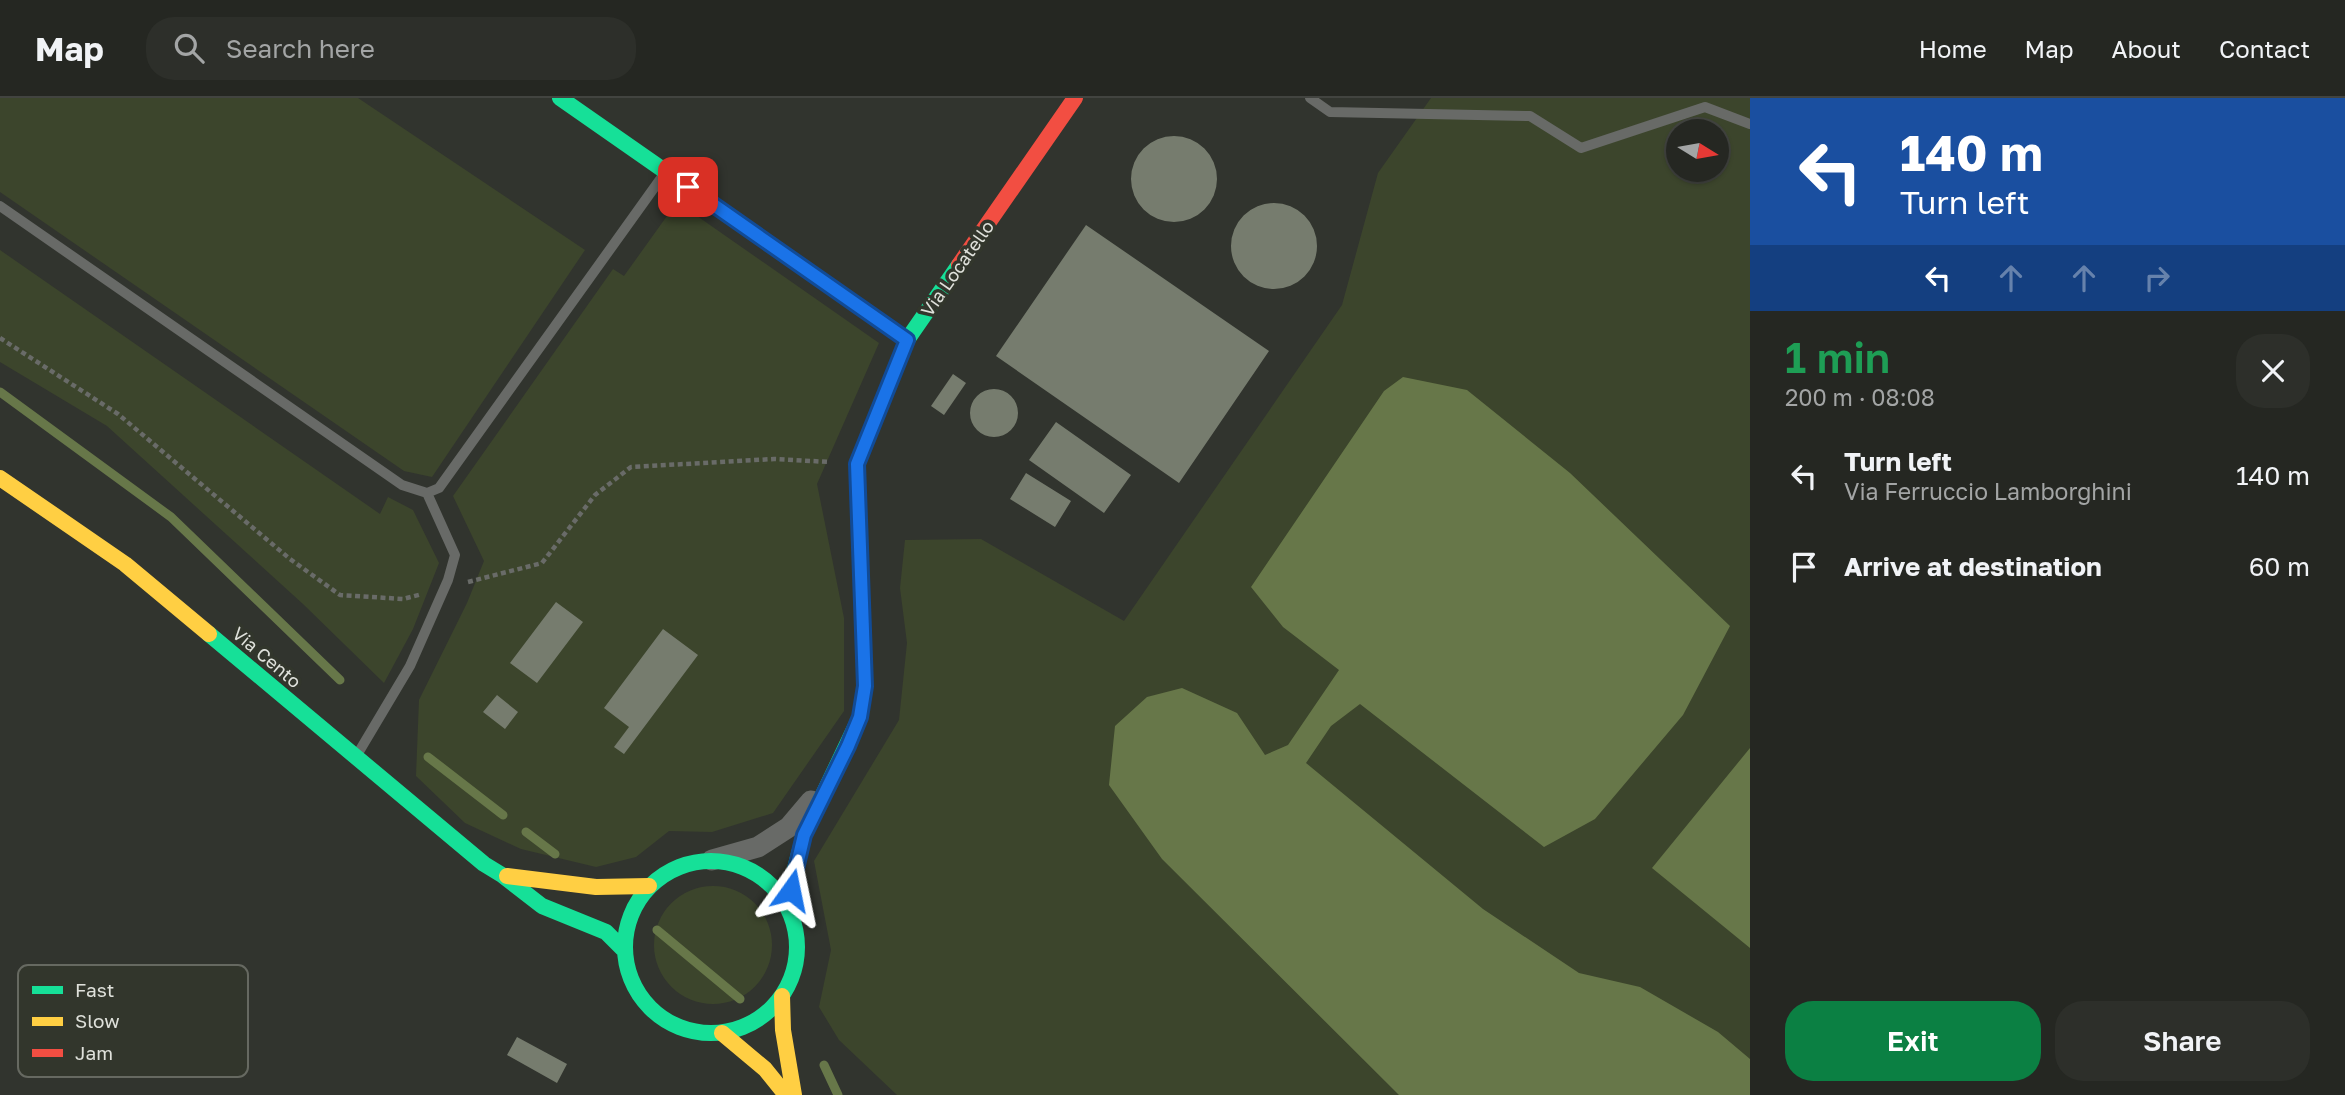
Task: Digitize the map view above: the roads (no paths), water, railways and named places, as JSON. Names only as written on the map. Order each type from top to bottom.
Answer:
[{"type":"main road","points":[[560,98],[907,340]]},
{"type":"main road","name":"Via Locatello","points":[[788,907],[804,835],[860,717],[865,686],[857,464],[907,340],[1075,98]]},
{"type":"main road","name":"Via Cento","points":[[0,478],[125,564],[484,864],[542,906],[606,932],[624,950]]},
{"type":"main road","points":[[712,860],[736,863],[757,873],[774,888],[788,907],[795,929],[797,952],[792,975],[782,996],[765,1014],[745,1026],[722,1033],[698,1033],[675,1026],[654,1013],[639,995],[628,973],[624,950],[626,926],[635,904],[649,886],[667,871],[689,863],[712,860]]},
{"type":"main road","name":"Via Cento","points":[[502,875],[605,888],[649,886]]},
{"type":"main road","points":[[782,996],[785,1043],[794,1095]]},
{"type":"main road","points":[[722,1033],[765,1068],[777,1080],[786,1095]]},
{"type":"street","name":"Via Locatello","points":[[712,860],[758,847],[789,827],[830,778]]},
{"type":"lane","points":[[1310,98],[1330,112],[1530,116],[1581,148],[1705,107],[1750,124]]},
{"type":"lane","points":[[0,206],[402,485],[427,493],[439,488],[665,172]]},
{"type":"lane","points":[[357,756],[411,666],[448,580],[455,555],[427,493]]},
{"type":"waterway","points":[[0,392],[171,517],[340,680]]},
{"type":"waterway","points":[[428,757],[503,815]]},
{"type":"waterway","points":[[526,832],[555,854]]},
{"type":"waterway","points":[[657,930],[740,999]]},
{"type":"waterway","points":[[824,1065],[838,1095]]}]
